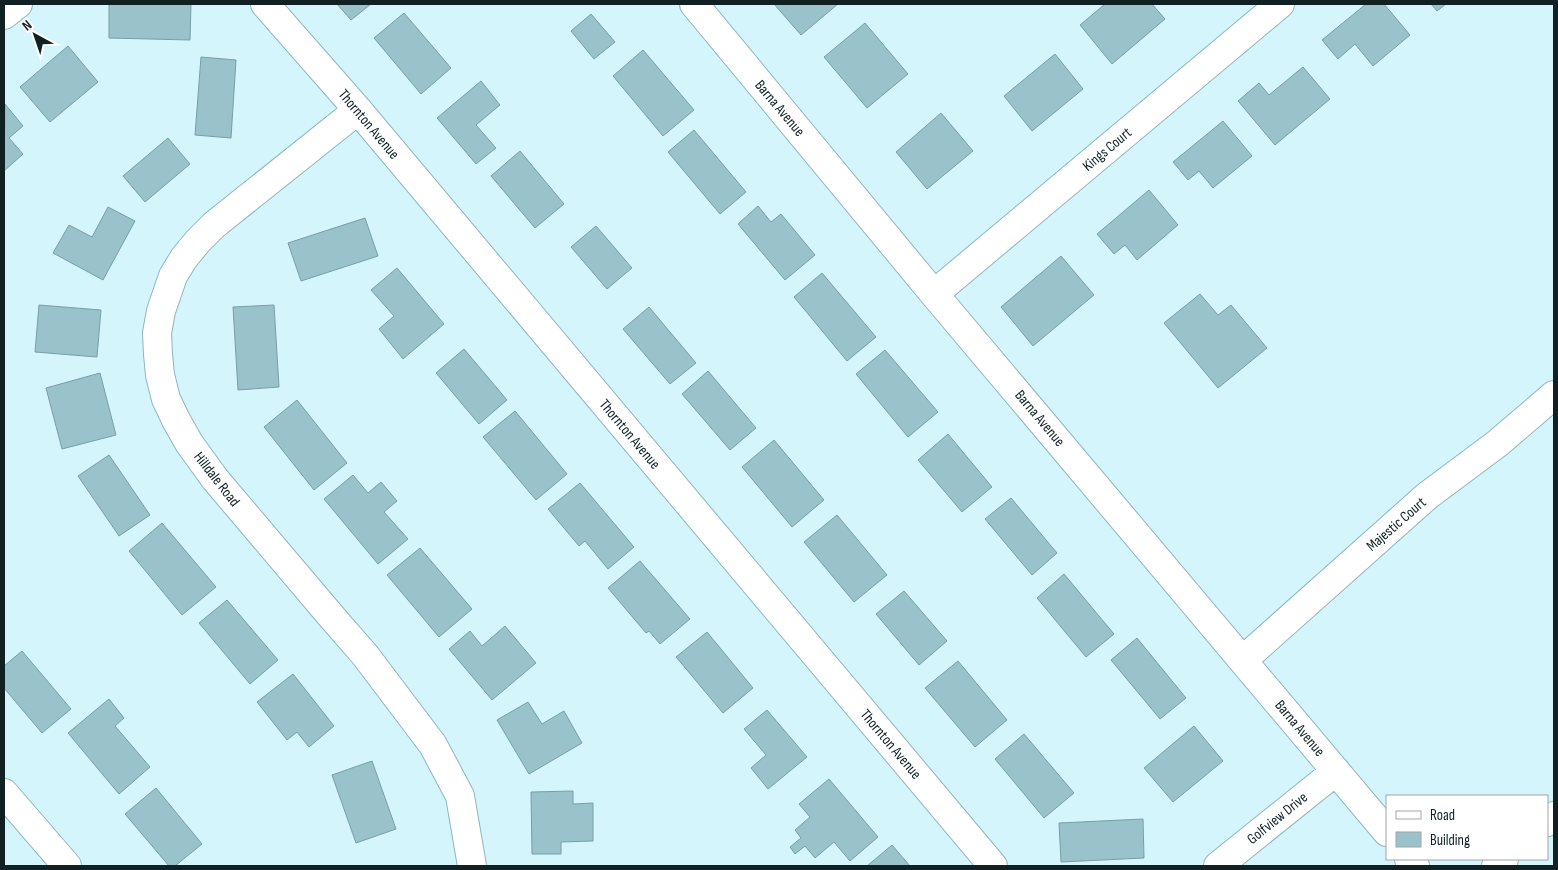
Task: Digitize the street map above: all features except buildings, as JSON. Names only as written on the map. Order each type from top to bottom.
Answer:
[{"type":"street","points":[[4,15],[18,4]]},
{"type":"street","name":"Thornton Avenue","points":[[266,4],[358,110],[993,866]]},
{"type":"street","name":"Barna Avenue","points":[[694,4],[934,294],[1386,831]]},
{"type":"street","name":"Kings Court","points":[[934,294],[1280,4]]},
{"type":"street","name":"Hilldale Road","points":[[358,110],[214,225],[184,258],[173,276],[161,311],[158,334],[160,375],[166,399],[176,420],[189,443],[215,479],[366,655],[433,745],[460,796],[472,866]]},
{"type":"street","name":"Majestic Court","points":[[1243,660],[1427,496],[1498,443],[1554,395]]},
{"type":"street","name":"Golfview Drive","points":[[1218,866],[1336,771]]},
{"type":"street","points":[[4,793],[67,866]]}]
